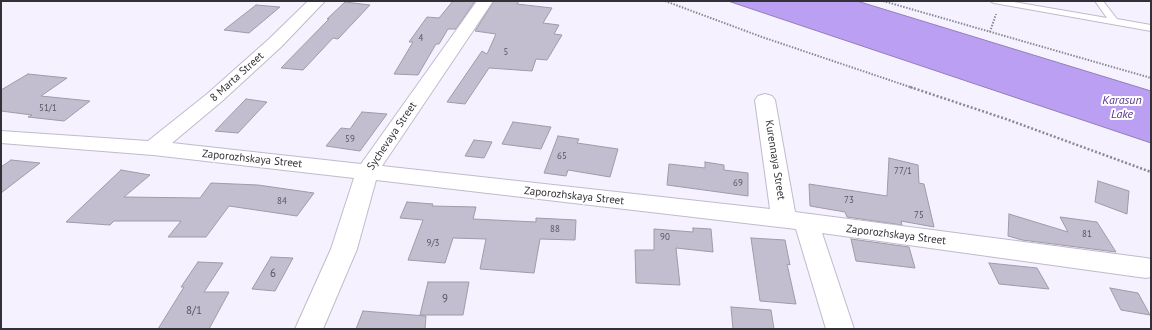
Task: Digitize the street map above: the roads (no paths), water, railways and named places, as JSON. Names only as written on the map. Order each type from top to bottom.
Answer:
[{"type":"street","name":"8 Marta Street","points":[[153,148],[214,98],[275,43],[317,1]]},
{"type":"street","name":"Sychevaya Street","points":[[309,329],[344,249],[367,172],[485,1]]},
{"type":"street","name":"Kurennaya Street","points":[[765,100],[795,221],[840,329]]},
{"type":"street","name":"Zaporozhskaya Street","points":[[2,137],[153,148],[795,221],[1146,268]]},
{"type":"lane","points":[[996,1],[1034,5],[1114,22],[1151,28]]},
{"type":"lane","points":[[1098,1],[1114,22]]},
{"type":"water","name":"Karasun Lake","points":[[728,1],[857,1],[1151,91],[1151,143]]}]
